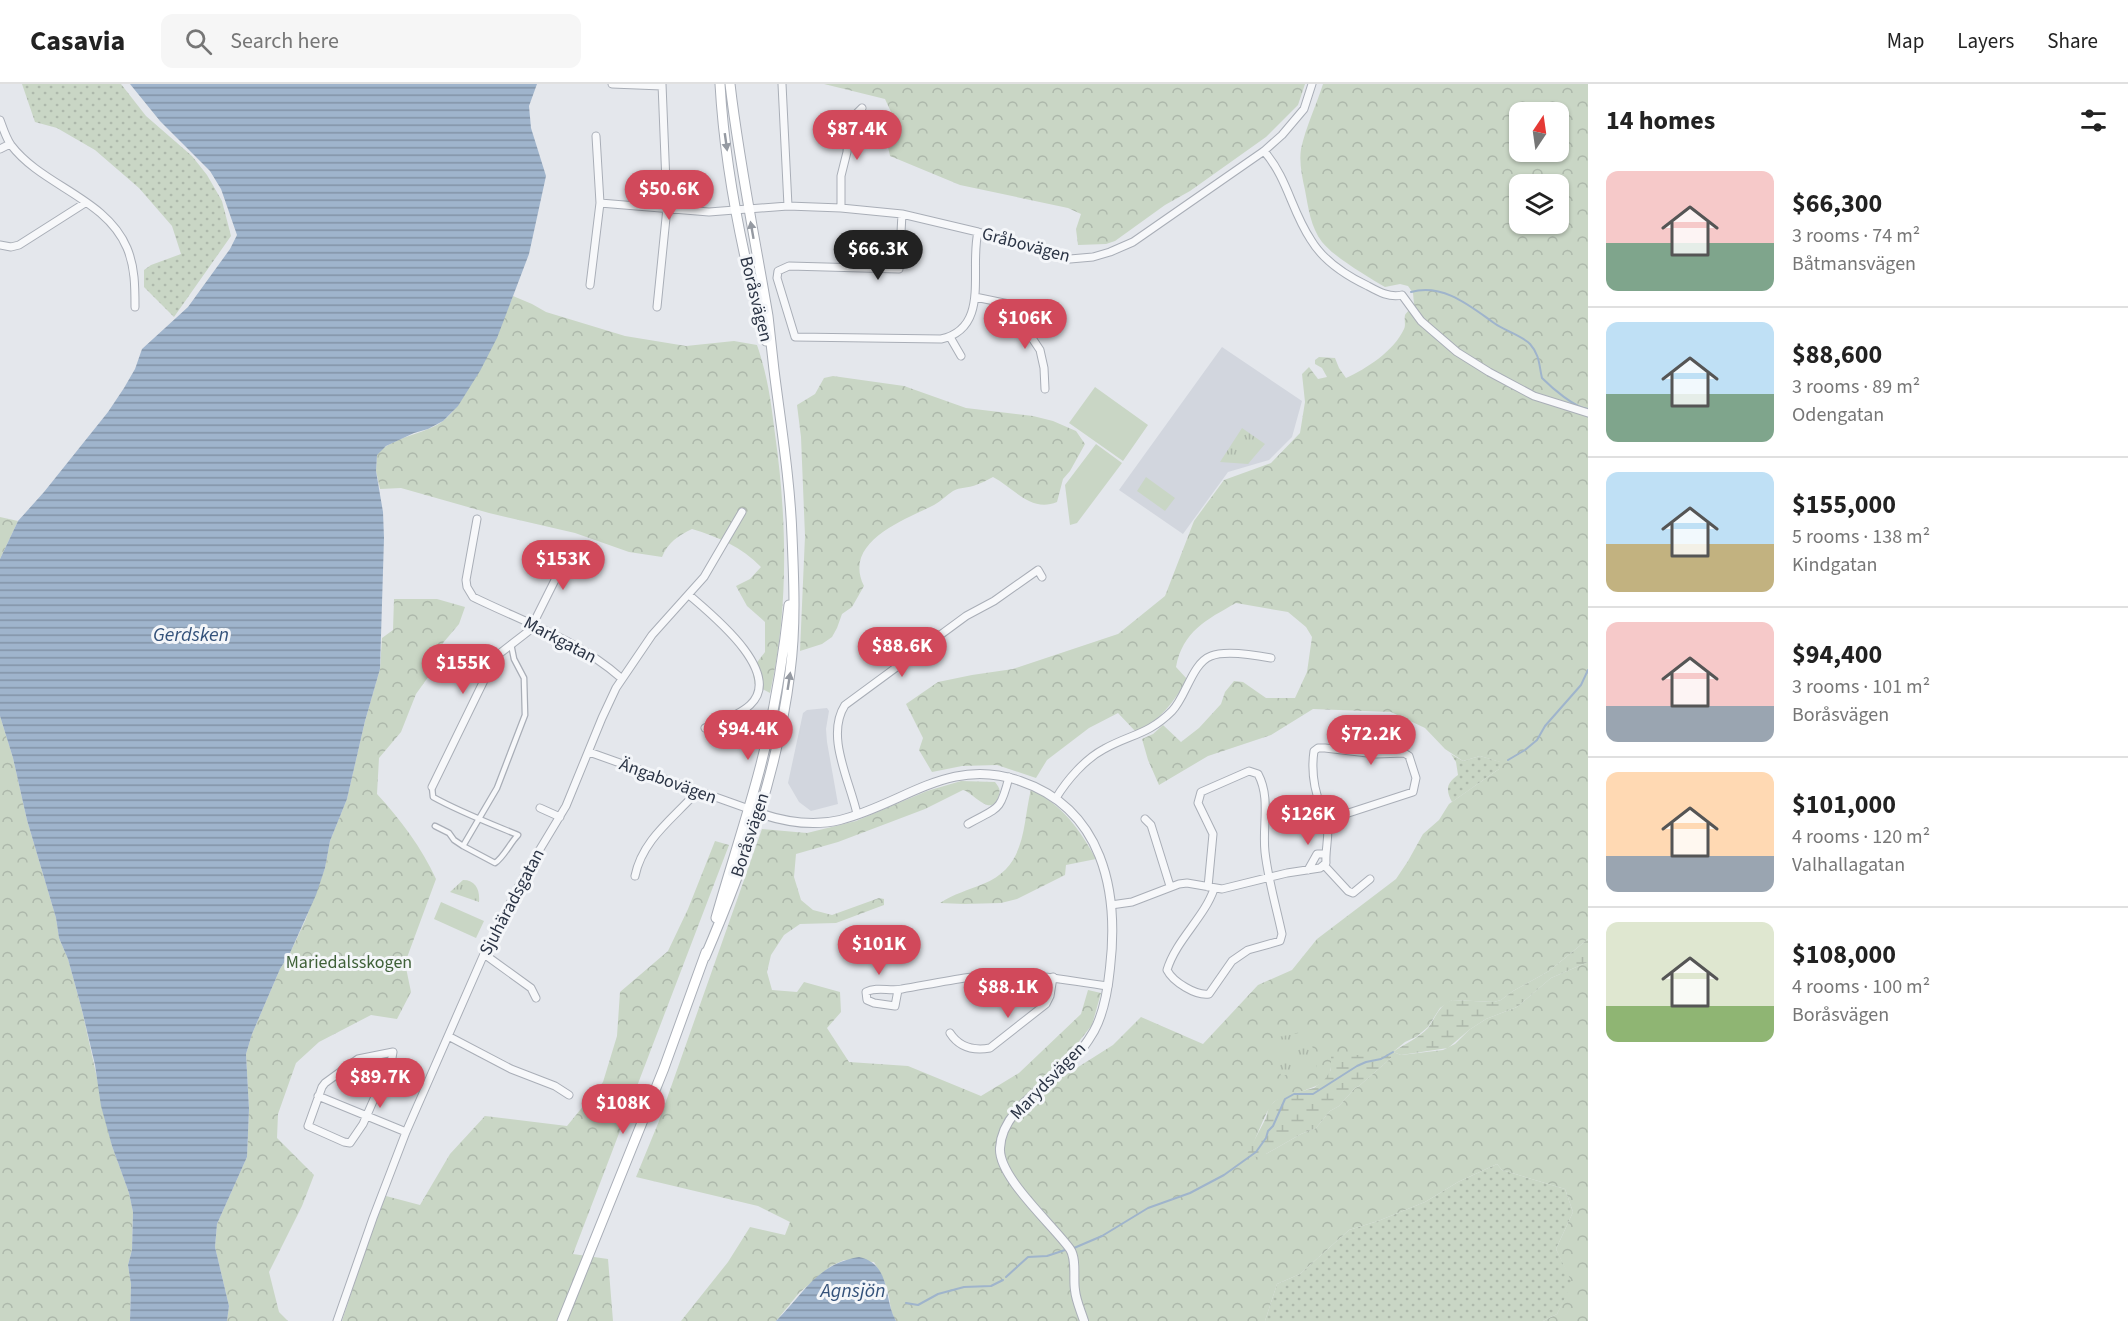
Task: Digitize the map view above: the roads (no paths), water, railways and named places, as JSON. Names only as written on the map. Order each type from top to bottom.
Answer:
[{"type":"main road","name":"Boråsvägen","points":[[720,84],[736,210],[746,265],[774,371]]},
{"type":"main road","name":"Boråsvägen","points":[[562,1321],[649,1108],[736,880],[758,813],[778,738],[790,671],[795,591],[790,490],[768,317],[748,209],[730,84]]},
{"type":"main road","name":"Boråsvägen","points":[[705,957],[748,809],[777,689],[794,566]]},
{"type":"street","points":[[612,84],[662,85],[667,208],[657,307]]},
{"type":"street","points":[[782,84],[788,206]]},
{"type":"street","name":"Gråbovägen","points":[[600,203],[709,212],[788,206],[902,214],[978,232],[1060,257],[1079,259],[1110,252],[1133,242],[1264,151],[1290,127],[1304,109],[1312,84]]},
{"type":"street","points":[[842,208],[841,176],[847,152],[849,121],[862,108]]},
{"type":"street","points":[[0,120],[10,144],[31,165],[111,224],[127,247],[134,272],[135,307]]},
{"type":"street","points":[[590,285],[600,203],[596,136]]},
{"type":"street","points":[[0,149],[10,144]]},
{"type":"street","points":[[1264,151],[1288,188],[1310,240],[1334,264],[1377,291],[1395,297],[1402,295],[1421,321],[1457,352],[1489,372],[1534,396],[1588,413]]},
{"type":"street","points":[[0,245],[11,247],[19,245],[85,203]]},
{"type":"street","points":[[902,214],[899,269],[789,266],[778,271],[777,278],[795,337],[950,338],[966,327],[973,313],[975,250],[978,232]]},
{"type":"street","points":[[975,297],[1019,306],[1027,310],[1030,335],[1040,350],[1045,389]]},
{"type":"street","points":[[950,338],[961,356]]},
{"type":"street","name":"Sjuhäradsgatan","points":[[336,1321],[406,1132],[484,954],[525,874],[560,817],[578,781],[602,718],[621,678],[652,635],[689,596],[708,571],[742,512]]},
{"type":"street","name":"Markgatan","points":[[477,519],[466,580],[466,587],[473,597],[591,654],[621,678]]},
{"type":"street","points":[[435,826],[449,833],[463,846],[497,863],[509,844],[518,835],[433,798],[432,788],[493,662],[511,644],[524,637],[533,624],[571,548]]},
{"type":"street","points":[[857,814],[838,740],[837,723],[845,705],[966,616],[994,601],[1038,570],[1042,577]]},
{"type":"street","points":[[689,596],[731,633],[753,664],[759,681],[758,690],[750,705],[705,728]]},
{"type":"street","points":[[463,846],[484,814],[497,788],[526,710],[524,678],[514,659],[511,644]]},
{"type":"street","points":[[1056,798],[1076,772],[1096,754],[1152,728],[1173,710],[1203,660],[1217,654],[1270,658]]},
{"type":"street","points":[[1324,865],[1326,863],[1324,854],[1327,842],[1327,820],[1315,787],[1312,764],[1314,752],[1318,748],[1376,754],[1404,753],[1409,756],[1416,778],[1413,792],[1327,820]]},
{"type":"street","name":"Ängabovägen","points":[[589,752],[748,809]]},
{"type":"street","points":[[1249,771],[1258,774],[1266,815],[1265,850],[1269,877],[1282,934],[1280,941],[1248,950],[1232,961],[1209,994],[1201,995],[1171,977],[1167,970],[1182,941],[1211,898],[1213,834],[1198,803],[1201,792],[1249,771]]},
{"type":"street","name":"Marydsvägen","points":[[748,809],[789,821],[810,823],[840,820],[934,781],[955,775],[984,774],[1009,777],[1035,786],[1056,798],[1078,819],[1091,837],[1108,878],[1111,905],[1112,954],[1108,986],[1096,1028],[1084,1047],[1069,1064],[1019,1108],[1005,1130],[1000,1149],[1007,1172],[1072,1252],[1075,1292],[1084,1321]]},
{"type":"street","points":[[968,824],[996,810],[1002,802],[1009,777]]},
{"type":"street","points":[[635,876],[653,837],[696,791]]},
{"type":"street","points":[[540,808],[560,817]]},
{"type":"street","points":[[1145,819],[1151,825],[1170,886]]},
{"type":"street","points":[[1308,870],[1317,854],[1324,854]]},
{"type":"street","points":[[1111,905],[1132,902],[1170,886],[1187,883],[1222,889],[1324,865]]},
{"type":"street","points":[[1324,865],[1348,891],[1353,892],[1370,879]]},
{"type":"street","points":[[484,954],[531,988],[536,999]]},
{"type":"street","points":[[898,990],[894,1006],[867,1000],[866,992],[869,990],[898,990],[1009,974],[1053,977],[1108,986]]},
{"type":"street","points":[[950,1033],[962,1046],[980,1050],[990,1048],[1046,1004],[1050,996],[1053,977]]},
{"type":"street","points":[[448,1036],[510,1069],[555,1086],[569,1095]]},
{"type":"street","points":[[393,1052],[366,1117],[350,1143],[347,1144],[309,1128],[307,1122],[318,1096],[325,1083],[358,1059],[393,1052]]},
{"type":"street","points":[[318,1096],[406,1132]]},
{"type":"water","name":"Gerdsken","points":[[130,84],[537,84],[529,106],[531,128],[546,176],[529,254],[497,338],[480,371],[458,406],[443,421],[386,446],[377,455],[376,471],[383,512],[384,538],[380,669],[347,799],[330,841],[325,868],[316,895],[290,953],[280,969],[252,1034],[246,1054],[249,1109],[247,1157],[217,1224],[215,1247],[229,1306],[227,1321],[130,1321],[131,1284],[128,1265],[132,1250],[133,1212],[129,1193],[101,1106],[95,1065],[82,1010],[68,959],[59,938],[56,918],[0,716],[0,559],[18,521],[108,412],[135,369],[142,349],[188,307],[230,249],[237,235],[221,189],[210,171],[160,121]]},
{"type":"water","name":"Agnsjön","points":[[859,1257],[870,1261],[882,1275],[896,1321],[776,1321],[821,1273],[832,1266]]},
{"type":"waterway","points":[[1411,292],[1423,290],[1445,293],[1466,303],[1498,326],[1522,338],[1536,352],[1542,378],[1570,401],[1588,409]]},
{"type":"waterway","points":[[1508,760],[1537,740],[1545,726],[1581,685],[1588,670]]},
{"type":"waterway","points":[[1074,1248],[1102,1236],[1148,1208],[1190,1193],[1224,1175],[1256,1152],[1273,1126],[1285,1099],[1294,1094],[1313,1094],[1357,1066],[1381,1059],[1393,1052]]},
{"type":"waterway","points":[[1006,1277],[1028,1257],[1047,1256],[1068,1249]]},
{"type":"waterway","points":[[906,1303],[918,1305],[938,1294],[964,1287],[991,1286],[1003,1280]]},
{"type":"park label","name":"Mariedalsskogen","points":[[349,962]]}]
